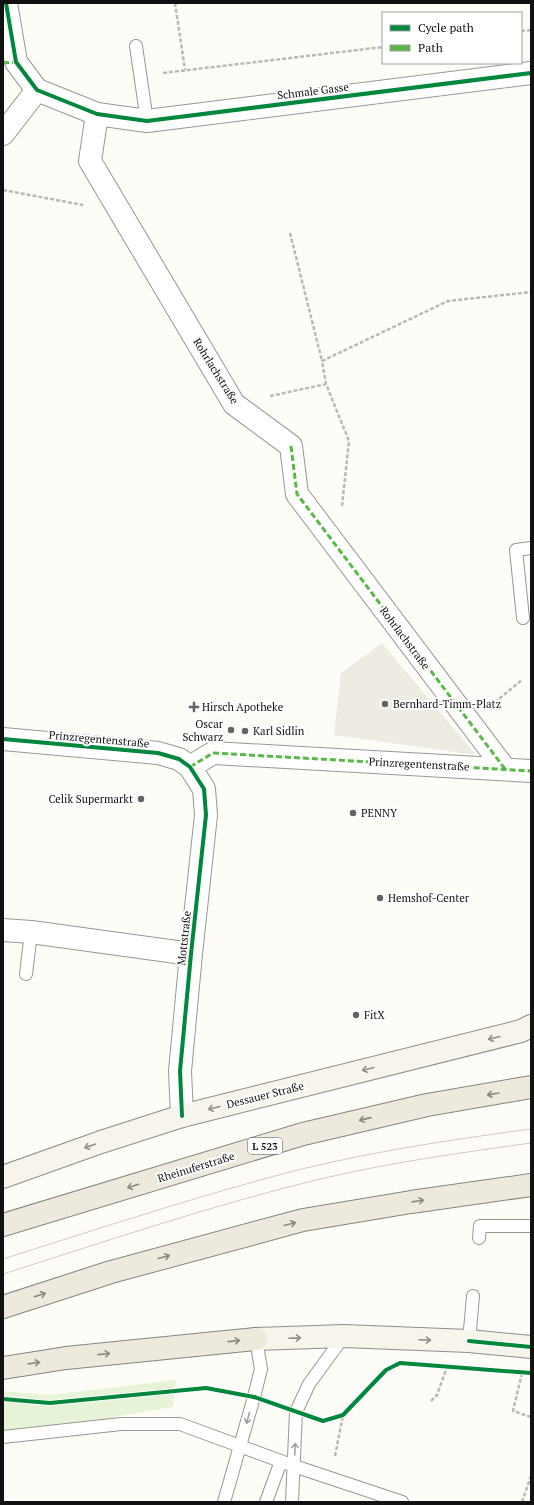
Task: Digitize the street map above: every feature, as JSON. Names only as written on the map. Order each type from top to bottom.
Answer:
[{"type":"main road","name":"Dessauer Straße","points":[[3,1176],[100,1142],[182,1116],[521,1031],[531,1026]]},
{"type":"main road","name":"Rheinuferstraße","points":[[3,1225],[303,1134],[427,1105],[531,1087]]},
{"type":"main road","points":[[3,1308],[111,1272],[303,1220],[410,1202],[531,1185]]},
{"type":"main road","points":[[3,1368],[66,1358],[256,1339],[344,1336],[469,1341],[531,1347]]},
{"type":"street","points":[[6,3],[16,62],[38,90],[98,114]]},
{"type":"street","name":"Schmale Gasse","points":[[98,114],[147,121],[531,73]]},
{"type":"street","points":[[3,134],[38,90]]},
{"type":"street","name":"Rohrlachstraße","points":[[98,114],[90,161],[234,404],[291,446],[296,494],[505,769]]},
{"type":"street","name":"Prinzregentenstraße","points":[[3,739],[158,753],[179,759],[190,766],[213,753],[531,771]]},
{"type":"street","name":"Mottstraße","points":[[182,1116],[180,1070],[206,815],[204,789],[190,766]]},
{"type":"street","name":"Mottstraße","points":[[3,930],[31,932],[191,954]]},
{"type":"lane","points":[[136,46],[147,121]]},
{"type":"lane","points":[[523,618],[516,550],[531,548]]},
{"type":"lane","points":[[26,974],[31,932]]},
{"type":"lane","points":[[479,1238],[480,1226],[531,1226]]},
{"type":"lane","points":[[469,1341],[473,1296]]},
{"type":"lane","points":[[292,1502],[296,1412],[309,1384],[344,1336]]},
{"type":"lane","points":[[224,1502],[241,1446],[260,1369],[256,1339]]},
{"type":"lane","points":[[3,1437],[121,1424],[180,1424],[330,1479],[402,1502]]},
{"type":"lane","points":[[266,1502],[281,1461]]},
{"type":"path","points":[[175,3],[186,70]]},
{"type":"path","points":[[140,76],[382,47]]},
{"type":"path","points":[[3,190],[119,211]]},
{"type":"path","points":[[290,233],[322,361],[326,384],[349,441],[341,515],[322,529]]},
{"type":"path","points":[[322,361],[448,301],[531,292]]},
{"type":"path","points":[[234,404],[326,384]]},
{"type":"path","points":[[470,722],[522,680]]},
{"type":"path","points":[[431,1401],[437,1395],[448,1366]]},
{"type":"path","points":[[522,1372],[513,1411],[531,1417]]},
{"type":"path","points":[[330,1479],[344,1415]]},
{"type":"path","points":[[522,1502],[531,1476]]},
{"type":"green space","points":[[176,1380],[173,1407],[124,1415],[3,1441],[3,1391],[49,1395]]},
{"type":"shaded area","name":"Bernhard-Timm-Platz","points":[[382,643],[476,755],[334,735],[341,673]]},
{"type":"tram line","points":[[3,1259],[163,1208],[293,1171],[361,1156],[531,1129]]},
{"type":"tram line","points":[[3,1274],[198,1212],[316,1180],[396,1163],[531,1143]]},
{"type":"marked path","points":[[3,63],[16,62]]},
{"type":"marked path","points":[[291,446],[297,494],[505,769]]},
{"type":"marked path","points":[[190,767],[213,753],[531,771]]},
{"type":"cycle path","points":[[6,3],[16,62],[37,90],[97,114],[147,121],[531,73]]},
{"type":"cycle path","points":[[3,739],[158,753],[179,759],[190,767],[204,789],[206,815],[180,1071],[182,1116]]},
{"type":"cycle path","points":[[469,1341],[531,1347]]},
{"type":"cycle path","points":[[3,1399],[50,1403],[206,1388],[254,1397],[323,1421],[343,1415],[386,1370],[400,1363],[531,1373]]},
{"type":"place","name":"Bernhard-Timm-Platz","points":[[385,704]]},
{"type":"place","name":"Hirsch Apotheke","points":[[194,707]]},
{"type":"place","name":"Oscar Schwarz","points":[[231,730]]},
{"type":"place","name":"Karl Sidlin","points":[[245,731]]},
{"type":"place","name":"Celik Supermarkt","points":[[141,799]]},
{"type":"place","name":"PENNY","points":[[353,813]]},
{"type":"place","name":"Hemshof-Center","points":[[380,898]]},
{"type":"place","name":"FitX","points":[[356,1015]]}]
